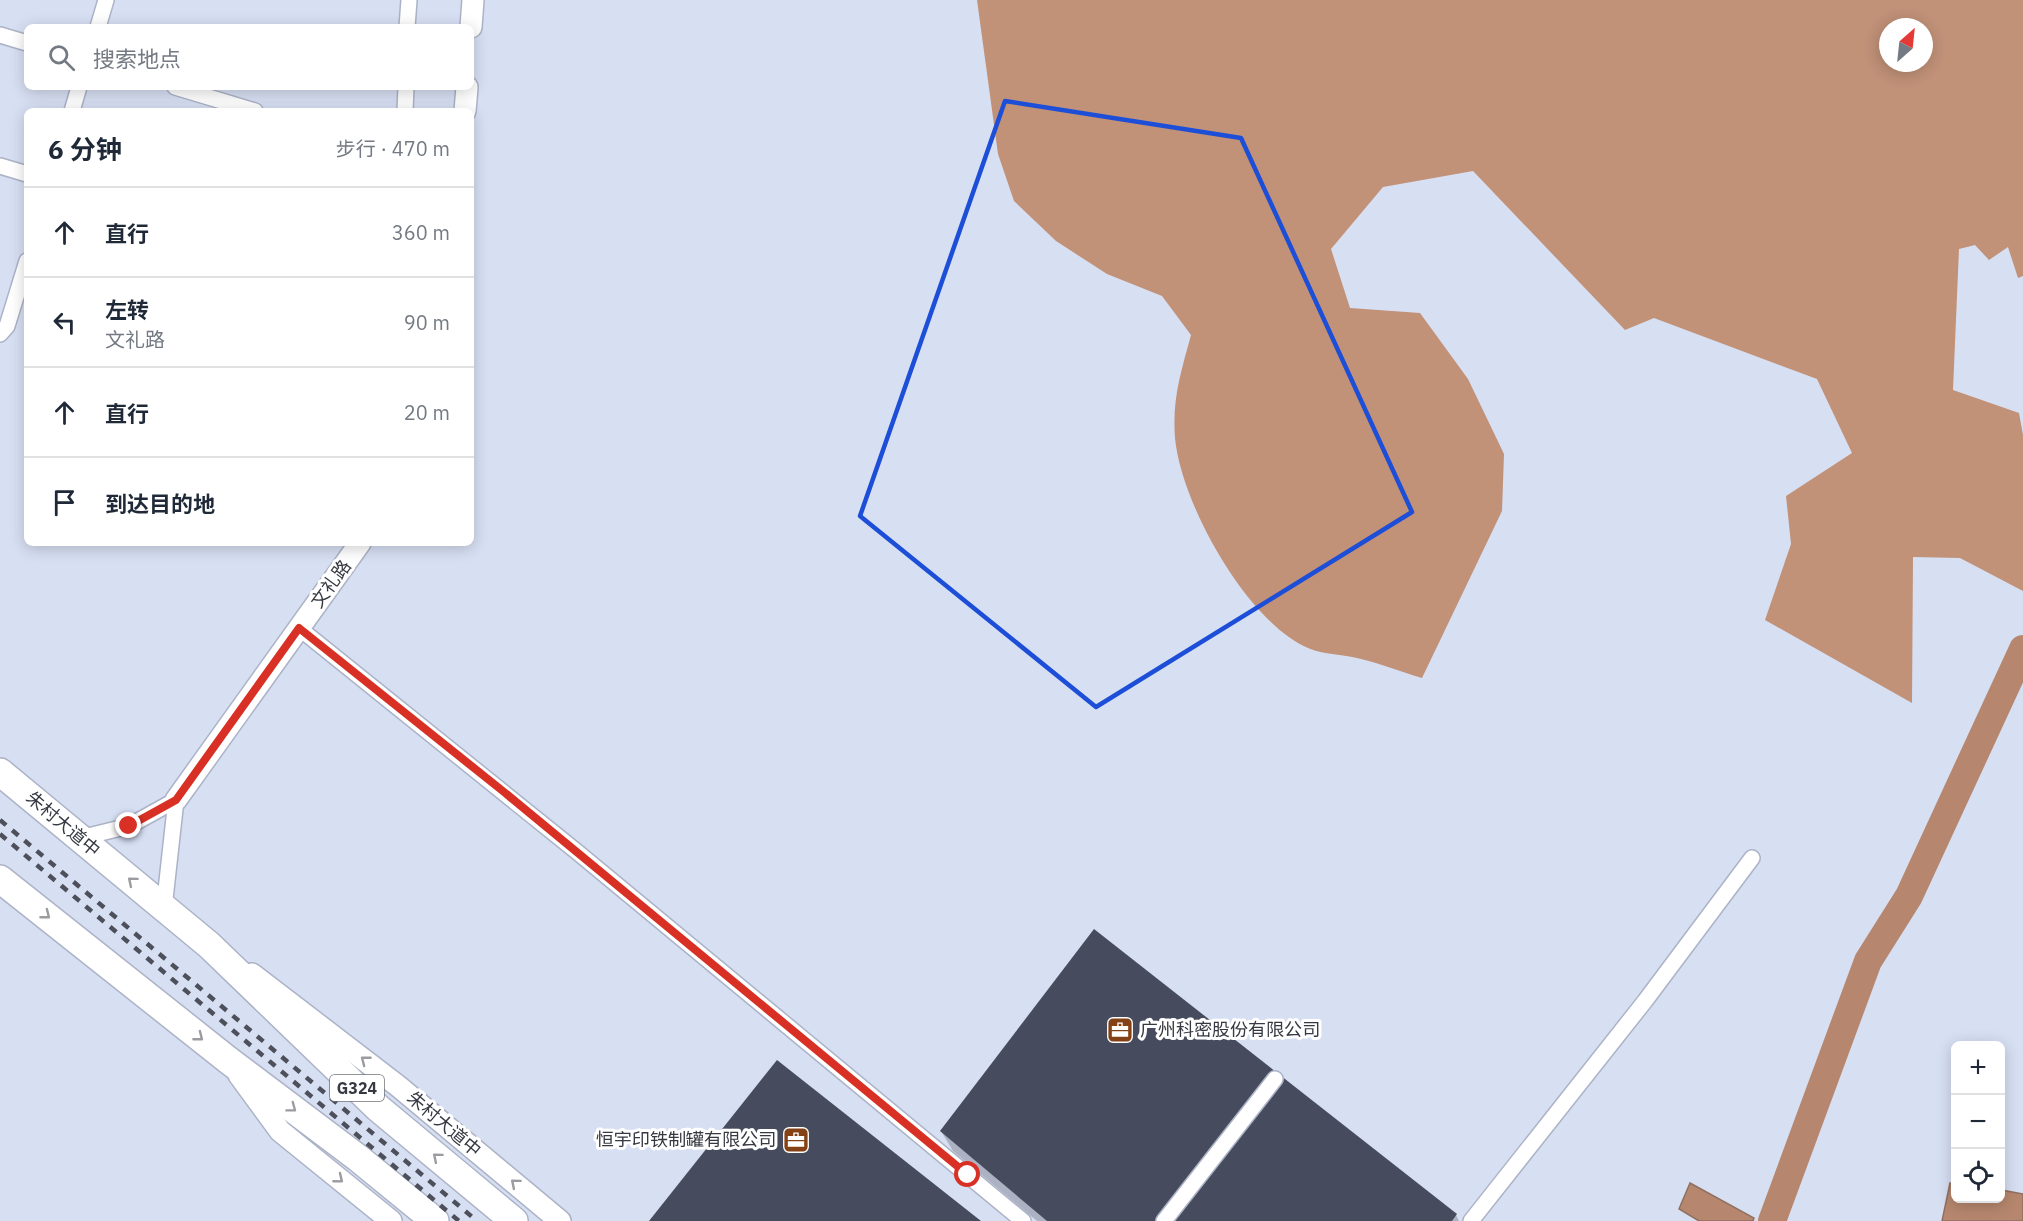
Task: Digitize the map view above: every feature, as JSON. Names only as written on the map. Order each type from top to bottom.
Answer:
[{"type":"highway","name":"朱村大道中","points":[[0,772],[209,945],[378,1108],[514,1221]]},
{"type":"highway","points":[[0,879],[228,1060],[358,1158],[435,1221]]},
{"type":"street","points":[[99,24],[106,0]]},
{"type":"street","points":[[407,24],[409,0]]},
{"type":"street","points":[[471,24],[473,0]]},
{"type":"street","points":[[0,34],[24,42]]},
{"type":"street","points":[[73,108],[79,90]]},
{"type":"street","points":[[185,90],[245,108]]},
{"type":"street","points":[[405,108],[406,90]]},
{"type":"street","points":[[465,108],[467,90]]},
{"type":"street","points":[[0,166],[24,173]]},
{"type":"street","points":[[0,334],[7,326],[24,271]]},
{"type":"street","name":"文礼路","points":[[176,800],[358,546]]},
{"type":"street","points":[[299,628],[576,851],[1023,1221]]},
{"type":"street","points":[[80,838],[129,826],[176,800]]},
{"type":"street","points":[[164,908],[176,800]]},
{"type":"street","points":[[1471,1221],[1645,1001],[1752,858]]},
{"type":"street","name":"朱村大道中","points":[[209,945],[276,990],[388,1078],[560,1221]]},
{"type":"street","points":[[228,1060],[280,1131],[391,1221]]},
{"type":"street","points":[[1164,1221],[1275,1079]]},
{"type":"highlighted area","points":[[1005,101],[1241,138],[1412,512],[1096,707],[860,516]]},
{"type":"shaded area","points":[[977,0],[2023,0],[2023,276],[2018,278],[2008,247],[1989,260],[1975,245],[1959,249],[1953,390],[2019,413],[2023,435],[2023,591],[1960,558],[1913,557],[1912,703],[1765,620],[1791,544],[1786,496],[1852,453],[1817,379],[1654,318],[1625,330],[1473,171],[1383,187],[1331,249],[1350,308],[1420,313],[1468,379],[1504,454],[1502,511],[1422,678],[1355,657],[1308,648],[1285,634],[1262,613],[1240,587],[1203,526],[1190,494],[1180,465],[1174,424],[1178,386],[1191,335],[1162,296],[1107,274],[1056,241],[1014,201],[998,154]]},
{"type":"shaded area","points":[[1690,1183],[1754,1218],[1753,1221],[1699,1221],[1679,1209]]},
{"type":"shaded area","points":[[1950,1183],[1951,1203],[2005,1203],[2005,1191],[2023,1194],[2023,1221],[1942,1221]]},
{"type":"building","name":"广州科密股份有限公司","points":[[1094,929],[1457,1214],[1452,1221],[1047,1221],[940,1131]]},
{"type":"building","name":"恒宇印铁制罐有限公司","points":[[777,1060],[981,1221],[649,1221]]},
{"type":"waterway","points":[[1772,1221],[1868,961],[1909,896],[2023,649]]},
{"type":"railway","points":[[0,820],[477,1221]]},
{"type":"railway","points":[[0,834],[459,1221]]},
{"type":"place","name":"广州科密股份有限公司","points":[[1120,1030]]},
{"type":"place","name":"恒宇印铁制罐有限公司","points":[[796,1140]]},
{"type":"route","points":[[129,826],[176,800],[299,628],[504,792],[968,1175]]}]
